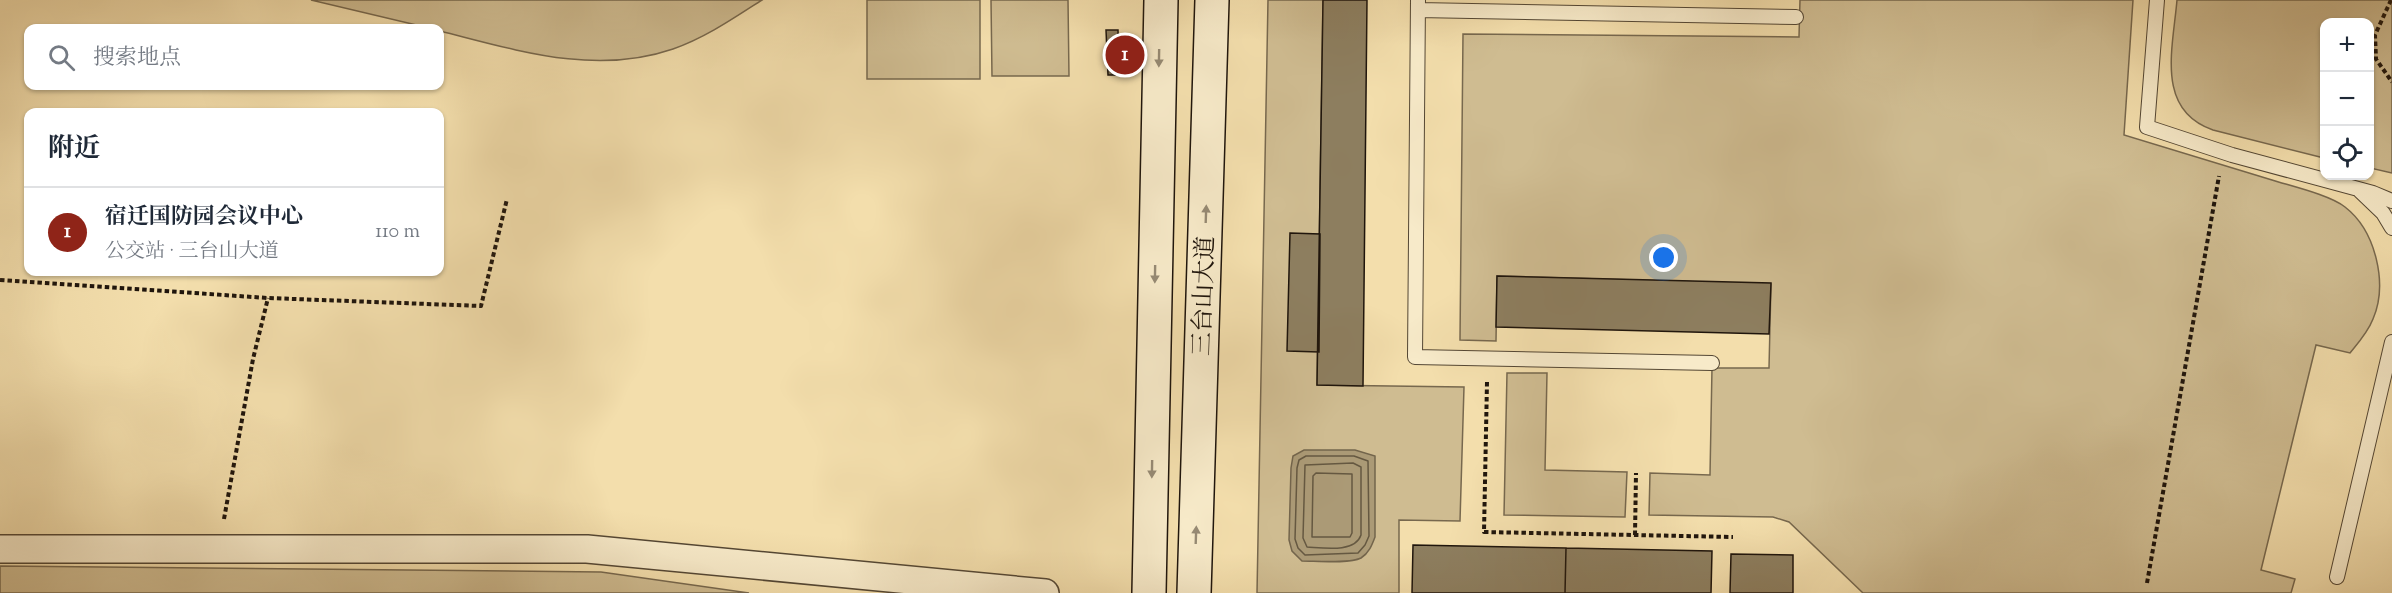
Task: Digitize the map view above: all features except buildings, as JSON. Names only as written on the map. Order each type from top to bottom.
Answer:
[{"type":"main road","name":"三台山大道","points":[[1149,593],[1161,0]]},
{"type":"main road","name":"三台山大道","points":[[1194,593],[1212,0]]},
{"type":"street","points":[[0,549],[587,549],[1045,593]]},
{"type":"lane","points":[[2157,0],[2147,127],[2223,152],[2358,189],[2392,201]]},
{"type":"lane","points":[[1712,363],[1415,357],[1418,5],[1796,17]]},
{"type":"lane","points":[[2358,189],[2383,213],[2392,228]]},
{"type":"lane","points":[[2337,577],[2392,342]]},
{"type":"path","points":[[2391,0],[2375,35],[2376,59],[2392,82]]},
{"type":"path","points":[[2147,583],[2223,152]]},
{"type":"path","points":[[0,280],[268,298],[481,306],[507,199]]},
{"type":"path","points":[[219,549],[253,359],[268,298]]},
{"type":"path","points":[[1487,357],[1484,532],[1733,537]]},
{"type":"path","points":[[1635,536],[1636,473]]},
{"type":"shaded area","points":[[311,0],[762,0],[719,27],[673,49],[644,57],[614,60],[585,60],[527,52],[444,32],[444,24],[412,24]]},
{"type":"shaded area","points":[[867,0],[980,0],[980,79],[867,79]]},
{"type":"shaded area","points":[[991,0],[1068,0],[1069,76],[992,76]]},
{"type":"shaded area","points":[[1268,0],[1323,0],[1317,385],[1464,387],[1460,521],[1399,520],[1399,593],[1257,593]]},
{"type":"shaded area","points":[[1800,0],[2133,0],[2124,135],[2320,195],[2345,207],[2356,217],[2365,230],[2376,259],[2379,275],[2377,305],[2369,328],[2350,353],[2316,345],[2261,570],[2295,579],[2291,593],[1863,593],[1789,522],[1773,517],[1649,515],[1650,473],[1710,475],[1712,368],[1769,368],[1771,284],[1497,276],[1496,341],[1460,340],[1463,34],[1799,37]]},
{"type":"shaded area","points":[[2177,0],[2392,0],[2392,173],[2374,169],[2374,18],[2320,18],[2320,157],[2213,130],[2195,121],[2182,108],[2175,93],[2171,57]]},
{"type":"shaded area","points":[[1507,373],[1547,373],[1545,470],[1627,472],[1625,517],[1504,515]]},
{"type":"shaded area","points":[[0,566],[601,572],[749,593],[0,593]]},
{"type":"water","points":[[1304,450],[1355,450],[1375,456],[1375,537],[1368,551],[1361,558],[1341,562],[1302,561],[1292,551],[1289,540],[1291,468],[1293,456]]},
{"type":"place","name":"宿迁国防园会议中心","points":[[1125,55]]}]
